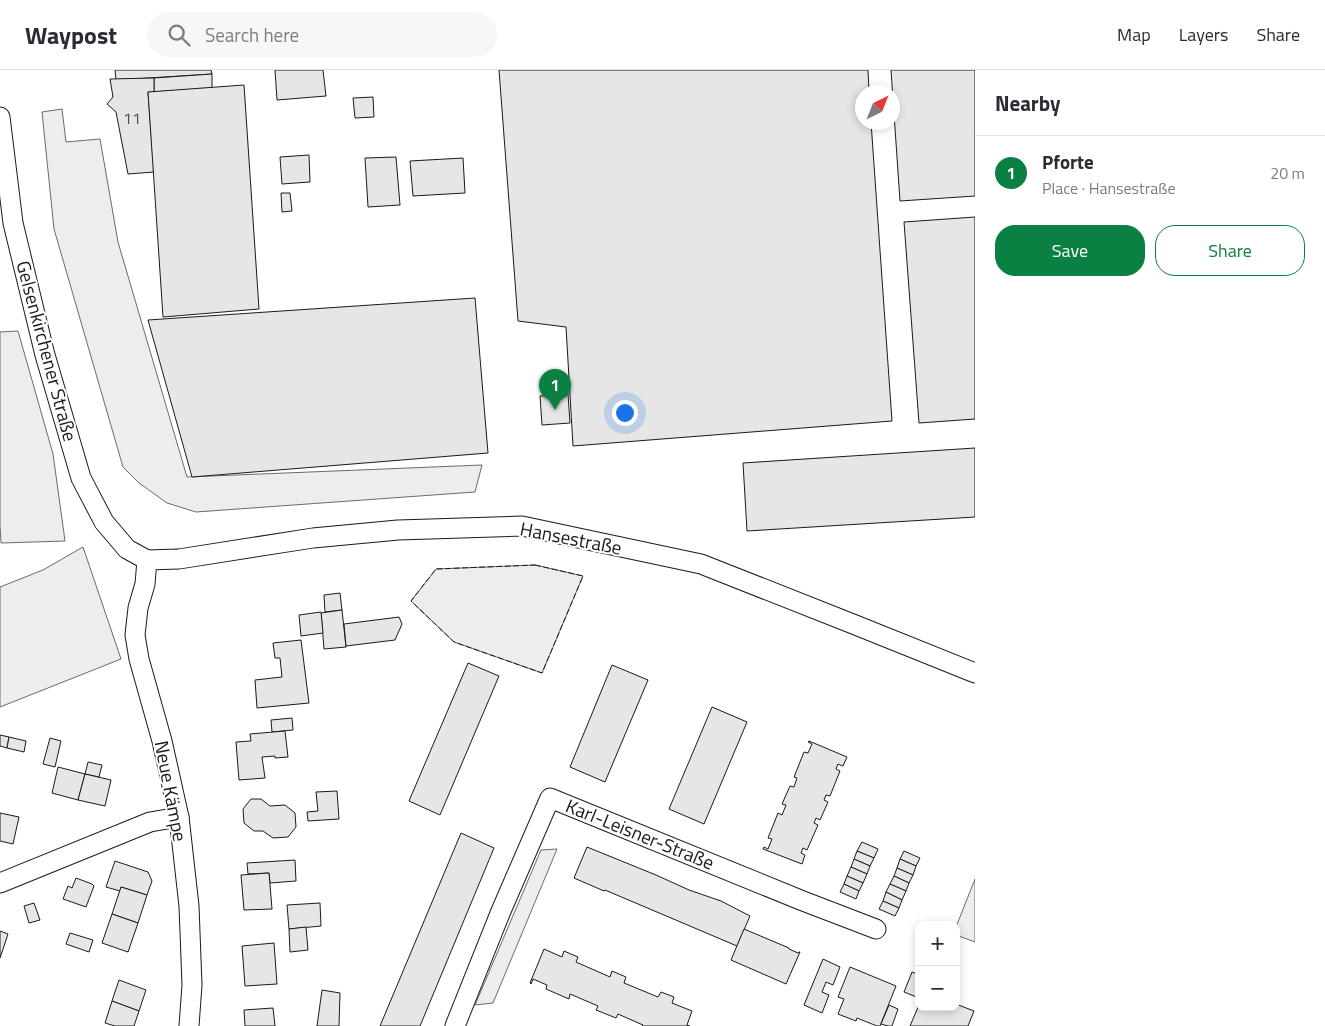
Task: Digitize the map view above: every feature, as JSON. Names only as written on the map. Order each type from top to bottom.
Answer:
[{"type":"street","name":"Gelsenkirchener Straße","points":[[0,116],[13,223],[46,354],[82,478],[104,522],[127,549],[147,560]]},
{"type":"street","name":"Hansestraße","points":[[147,560],[179,559],[313,538],[398,530],[522,526],[701,564],[975,674]]},
{"type":"street","name":"Neue Kämpe","points":[[147,560],[145,584],[138,608],[135,635],[139,659],[162,741],[179,817],[189,906],[192,985],[189,1026]]},
{"type":"street","name":"Karl-Leisner-Straße","points":[[455,1026],[501,911],[550,798],[876,929]]},
{"type":"street","points":[[0,883],[150,822],[179,817]]},
{"type":"shaded area","points":[[62,109],[66,142],[100,139],[118,242],[187,477],[482,465],[475,492],[196,512],[167,503],[139,483],[123,467],[54,229],[42,112]]},
{"type":"shaded area","points":[[18,331],[53,454],[65,541],[1,543],[0,332]]},
{"type":"shaded area","points":[[83,547],[121,659],[0,707],[0,587],[43,570]]},
{"type":"shaded area","points":[[535,565],[583,576],[542,673],[454,642],[411,601],[436,569]]},
{"type":"shaded area","points":[[557,849],[493,1003],[475,1005],[541,850]]},
{"type":"shaded area","points":[[975,879],[975,942],[960,936],[960,921],[958,921]]},
{"type":"building","points":[[115,70],[211,70],[212,74],[116,80]]},
{"type":"building","points":[[275,70],[323,70],[326,96],[277,100]]},
{"type":"building","points":[[499,70],[868,70],[869,85],[855,85],[855,130],[872,130],[892,421],[573,446],[566,327],[518,321]]},
{"type":"building","points":[[891,70],[975,70],[975,196],[900,201],[895,130],[900,130],[900,85],[892,85]]},
{"type":"building","points":[[212,74],[212,88],[154,92],[154,78]]},
{"type":"building","points":[[154,78],[154,92],[148,92],[154,172],[128,174],[116,112],[107,104],[113,97],[110,79]]},
{"type":"building","points":[[244,85],[259,309],[163,317],[148,92]]},
{"type":"building","points":[[373,97],[374,117],[355,118],[353,98]]},
{"type":"building","points":[[309,155],[310,182],[282,184],[280,157]]},
{"type":"building","points":[[396,157],[400,205],[368,207],[365,158]]},
{"type":"building","points":[[463,158],[465,193],[413,196],[410,161]]},
{"type":"building","points":[[281,193],[290,193],[292,211],[282,212]]},
{"type":"building","points":[[975,217],[975,419],[919,423],[904,222]]},
{"type":"building","points":[[475,298],[488,453],[192,477],[148,320]]},
{"type":"building","points":[[568,394],[570,423],[542,425],[540,396]]},
{"type":"building","points":[[975,448],[975,517],[747,531],[743,463]]},
{"type":"building","points":[[340,593],[342,610],[325,612],[324,595]]},
{"type":"building","points":[[342,610],[346,647],[324,649],[321,613]]},
{"type":"building","points":[[321,612],[323,633],[301,636],[299,615]]},
{"type":"building","points":[[399,617],[402,624],[395,640],[346,646],[344,624]]},
{"type":"building","points":[[301,640],[309,703],[257,708],[255,680],[282,677],[280,658],[275,658],[273,643]]},
{"type":"building","points":[[468,663],[499,676],[440,815],[409,801]]},
{"type":"building","points":[[612,665],[648,680],[605,782],[570,767]]},
{"type":"building","points":[[712,707],[747,722],[704,824],[669,809]]},
{"type":"building","points":[[292,718],[293,730],[272,732],[271,720]]},
{"type":"building","points":[[285,731],[288,757],[262,757],[265,778],[239,780],[236,742],[251,741],[250,734]]},
{"type":"building","points":[[0,735],[9,737],[7,748],[0,746]]},
{"type":"building","points":[[9,737],[26,741],[24,752],[7,748]]},
{"type":"building","points":[[50,738],[61,741],[55,767],[43,764]]},
{"type":"building","points":[[809,741],[847,757],[843,766],[838,764],[836,769],[840,771],[830,796],[826,795],[824,800],[828,802],[820,820],[816,818],[814,823],[818,825],[807,850],[803,848],[801,853],[805,855],[802,864],[763,849],[764,847],[768,849],[772,839],[768,838],[778,813],[782,815],[786,805],[782,804],[790,786],[794,787],[797,778],[794,777],[804,752],[808,753],[812,744]]},
{"type":"building","points":[[88,762],[102,765],[99,777],[85,774]]},
{"type":"building","points":[[58,767],[85,774],[78,800],[52,793]]},
{"type":"building","points":[[85,774],[111,780],[105,806],[78,800]]},
{"type":"building","points":[[337,791],[339,819],[308,821],[307,812],[318,811],[316,792]]},
{"type":"building","points":[[251,799],[261,799],[270,806],[285,805],[295,813],[296,827],[288,837],[273,838],[263,831],[254,831],[244,823],[243,809]]},
{"type":"building","points":[[0,813],[19,817],[13,844],[0,841]]},
{"type":"building","points":[[461,833],[494,848],[420,1026],[380,1026]]},
{"type":"building","points":[[862,842],[878,849],[874,858],[857,851]]},
{"type":"building","points":[[587,847],[689,890],[721,901],[750,916],[737,946],[574,878]]},
{"type":"building","points":[[857,851],[874,858],[870,866],[854,859]]},
{"type":"building","points":[[904,851],[920,858],[916,866],[900,859]]},
{"type":"building","points":[[854,859],[870,866],[867,874],[851,867]]},
{"type":"building","points":[[900,859],[916,866],[913,875],[897,868]]},
{"type":"building","points":[[295,860],[296,881],[270,883],[269,873],[248,874],[247,863]]},
{"type":"building","points":[[115,861],[148,872],[152,881],[147,895],[121,887],[120,891],[106,887]]},
{"type":"building","points":[[851,867],[867,874],[863,883],[847,876]]},
{"type":"building","points":[[897,868],[913,875],[909,883],[894,876]]},
{"type":"building","points":[[269,873],[272,909],[244,910],[241,875]]},
{"type":"building","points":[[847,876],[863,883],[859,891],[844,884]]},
{"type":"building","points":[[894,876],[909,883],[906,891],[890,884]]},
{"type":"building","points":[[76,878],[94,886],[86,907],[63,899],[68,886],[72,888]]},
{"type":"building","points":[[844,884],[859,891],[856,899],[840,892]]},
{"type":"building","points":[[890,884],[906,891],[902,900],[886,892]]},
{"type":"building","points":[[121,887],[147,895],[138,923],[112,914]]},
{"type":"building","points":[[886,892],[902,900],[899,908],[883,901]]},
{"type":"building","points":[[883,901],[899,908],[895,916],[879,909]]},
{"type":"building","points":[[34,903],[40,920],[29,923],[24,906]]},
{"type":"building","points":[[320,903],[321,926],[289,929],[287,905]]},
{"type":"building","points":[[112,914],[138,923],[128,952],[102,943]]},
{"type":"building","points":[[306,927],[308,950],[290,952],[289,929]]},
{"type":"building","points":[[744,929],[798,953],[800,952],[786,984],[731,960]]},
{"type":"building","points":[[0,931],[8,934],[0,958]]},
{"type":"building","points":[[70,933],[93,940],[89,952],[66,944]]},
{"type":"building","points":[[274,943],[277,984],[245,986],[242,946]]},
{"type":"building","points":[[544,949],[562,957],[564,951],[578,957],[576,962],[610,977],[612,971],[626,977],[624,983],[658,997],[661,992],[674,997],[672,1003],[692,1011],[687,1025],[690,1026],[642,1026],[618,1014],[616,1018],[596,1010],[598,1006],[570,994],[569,999],[546,989],[547,985],[533,979],[531,984]]},
{"type":"building","points":[[823,959],[840,967],[833,985],[826,982],[822,992],[829,995],[822,1013],[804,1005]]},
{"type":"building","points":[[850,967],[896,986],[880,1026],[857,1018],[856,1021],[838,1014],[844,999],[838,997]]},
{"type":"building","points":[[912,972],[915,973],[915,996],[904,992]]},
{"type":"building","points":[[119,980],[146,990],[139,1011],[112,1001]]},
{"type":"building","points":[[322,990],[340,993],[339,1026],[317,1026]]},
{"type":"building","points":[[112,1001],[139,1011],[134,1026],[115,1026],[105,1023]]},
{"type":"building","points":[[889,1005],[898,1009],[892,1026],[881,1024]]},
{"type":"building","points":[[960,1006],[974,1011],[968,1026],[910,1026],[916,1011],[960,1011]]},
{"type":"building","points":[[273,1008],[275,1026],[245,1026],[244,1010]]},
{"type":"fence","points":[[535,565],[583,576],[542,673],[454,642],[411,601],[436,569],[535,565]]},
{"type":"place","name":"Pforte","points":[[555,410]]}]
